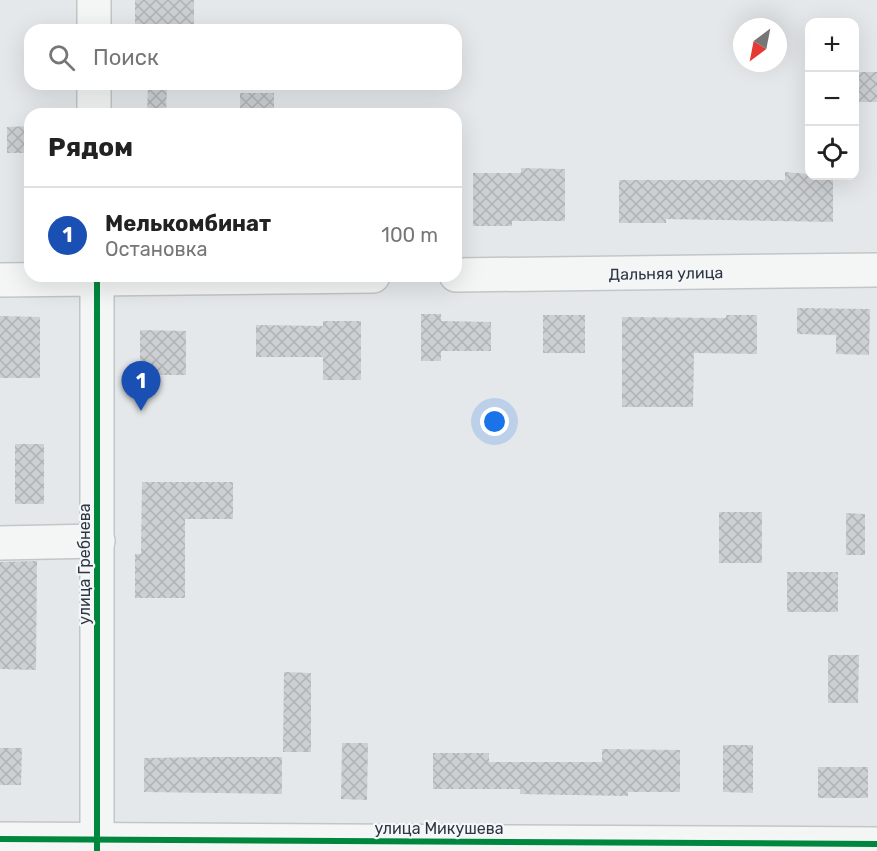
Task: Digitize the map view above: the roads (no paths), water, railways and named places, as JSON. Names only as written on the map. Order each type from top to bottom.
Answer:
[{"type":"street","points":[[94,0],[94,24]]},
{"type":"street","points":[[94,90],[94,108]]},
{"type":"street","name":"Дальняя улица","points":[[462,275],[877,270]]},
{"type":"street","points":[[0,280],[24,280]]},
{"type":"street","name":"улица Гребнева","points":[[97,282],[98,845]]},
{"type":"street","points":[[0,543],[98,541]]},
{"type":"street","name":"улица Микушева","points":[[0,839],[98,845],[877,844]]},
{"type":"place","name":"Мелькомбинат","points":[[141,411]]}]
